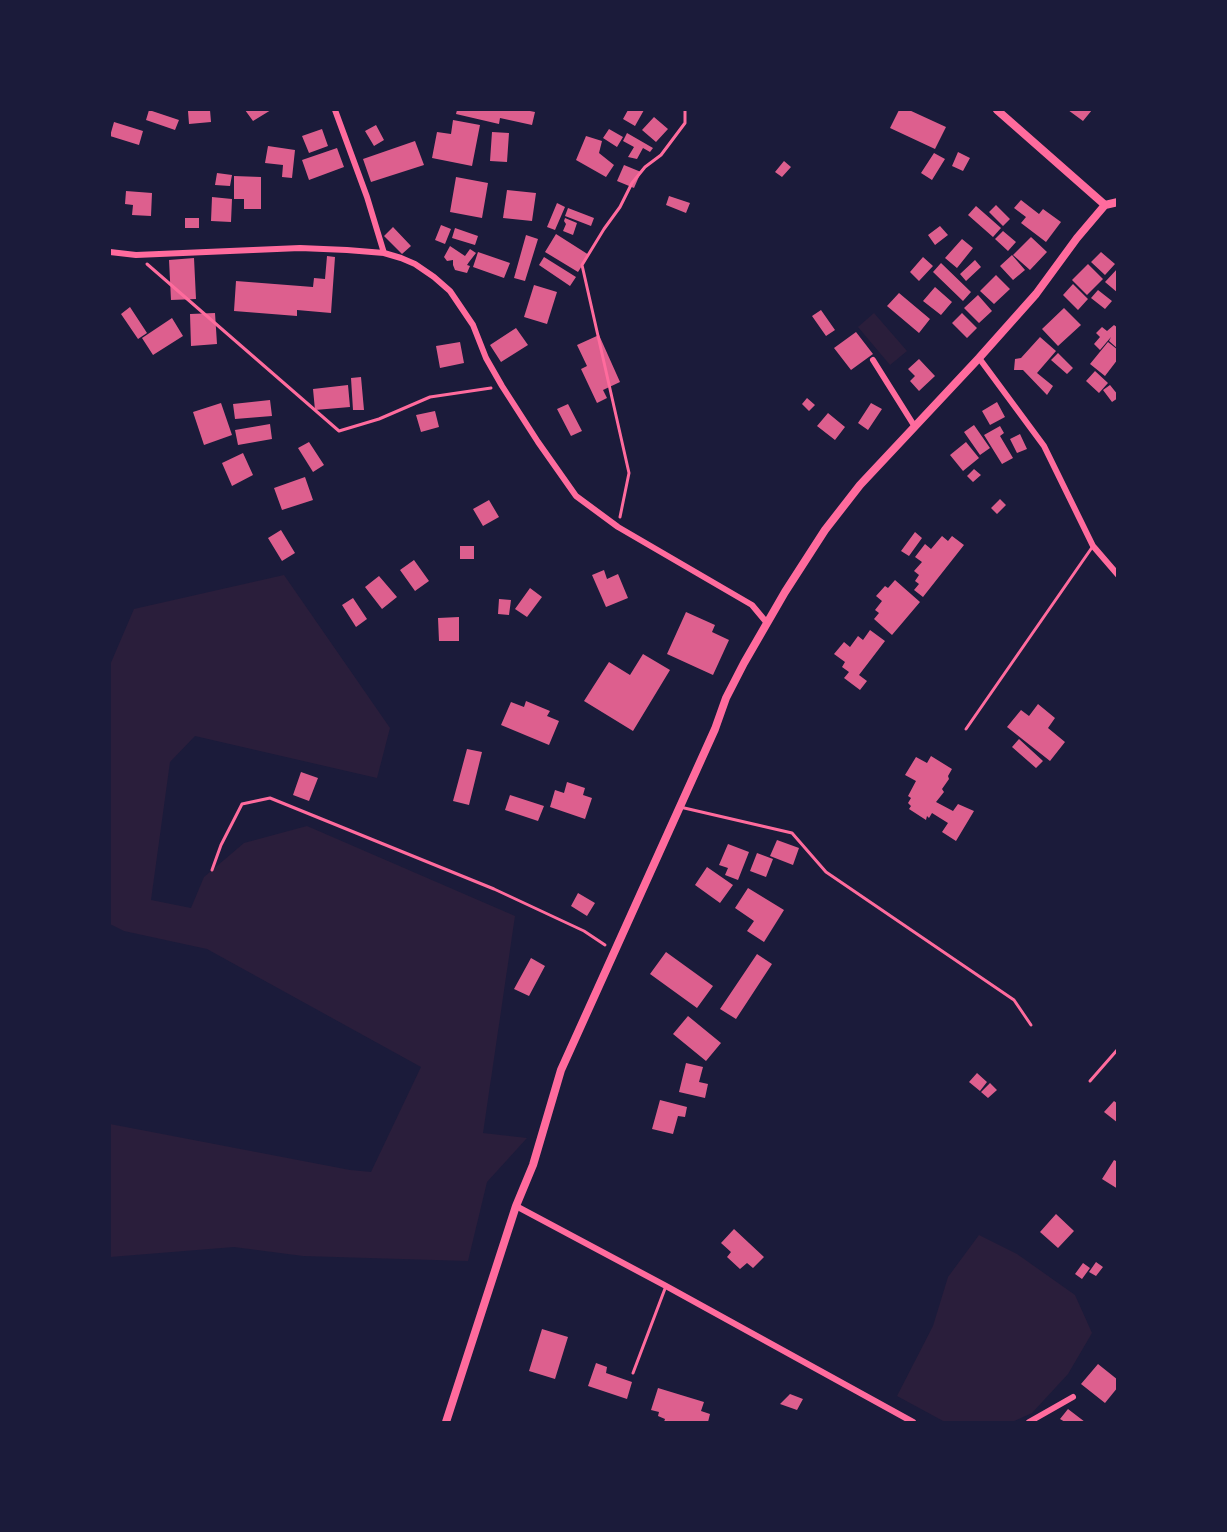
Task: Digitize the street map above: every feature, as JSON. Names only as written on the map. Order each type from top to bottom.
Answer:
[{"type":"street","points":[[335,110],[367,197],[384,253]]},
{"type":"street","points":[[997,110],[1105,205]]},
{"type":"street","points":[[446,1422],[516,1206],[532,1165],[561,1070],[715,729],[726,698],[767,623],[825,530],[860,485],[1036,294],[1077,237],[1105,205],[1118,202]]},
{"type":"street","points":[[110,252],[136,255],[300,248],[384,253],[415,264],[450,291],[473,325],[486,358],[502,386],[576,496],[618,527],[752,605],[767,623]]},
{"type":"street","points":[[979,358],[1044,446],[1093,546],[1118,575]]},
{"type":"street","points":[[873,360],[915,427]]},
{"type":"street","points":[[516,1206],[914,1422]]},
{"type":"street","points":[[1029,1422],[1073,1396]]},
{"type":"lane","points":[[966,729],[1093,546]]},
{"type":"lane","points":[[680,807],[792,833],[826,872],[1014,1000],[1031,1025]]},
{"type":"lane","points":[[633,1373],[666,1286]]},
{"type":"path","points":[[618,527],[629,473],[582,265],[620,207],[632,183],[645,167],[661,155],[685,123],[685,110]]},
{"type":"path","points":[[136,255],[339,431],[379,418],[430,397],[502,386]]},
{"type":"path","points":[[212,870],[221,845],[242,804],[270,798],[494,889],[584,931],[614,951]]},
{"type":"path","points":[[1090,1081],[1118,1048]]},
{"type":"shaded area","points":[[874,313],[907,351],[890,365],[858,327]]},
{"type":"shaded area","points":[[284,575],[390,728],[377,778],[195,736],[170,762],[151,900],[191,908],[204,877],[244,843],[307,826],[515,916],[483,1133],[527,1138],[487,1182],[468,1261],[303,1256],[234,1247],[110,1257],[110,1124],[350,1170],[371,1172],[421,1067],[207,949],[124,931],[110,924],[110,665],[134,609]]},
{"type":"shaded area","points":[[979,1235],[1017,1254],[1075,1295],[1092,1333],[1068,1374],[1032,1413],[1012,1422],[945,1422],[897,1396],[933,1326],[948,1277]]},
{"type":"building","points":[[149,110],[179,120],[175,130],[146,120]]},
{"type":"building","points":[[210,110],[211,122],[189,124],[188,111]]},
{"type":"building","points":[[245,110],[271,110],[253,121]]},
{"type":"building","points":[[457,110],[535,112],[532,125],[500,118],[499,124],[456,114]]},
{"type":"building","points":[[628,110],[644,110],[635,126],[623,119]]},
{"type":"building","points":[[899,110],[909,110],[946,127],[935,149],[890,128]]},
{"type":"building","points":[[1068,110],[1092,110],[1083,121]]},
{"type":"building","points":[[654,117],[668,129],[656,142],[642,130]]},
{"type":"building","points":[[453,120],[480,125],[472,166],[432,158],[437,132],[451,134]]},
{"type":"building","points":[[114,122],[143,131],[139,145],[110,136]]},
{"type":"building","points":[[376,125],[384,140],[374,146],[365,131]]},
{"type":"building","points":[[322,129],[328,146],[309,153],[302,136]]},
{"type":"building","points":[[609,129],[623,137],[617,147],[603,138]]},
{"type":"building","points":[[492,132],[509,133],[507,162],[490,161]]},
{"type":"building","points":[[627,133],[653,148],[650,152],[643,148],[637,159],[628,157],[634,147],[623,141]]},
{"type":"building","points":[[586,136],[602,141],[599,153],[614,165],[606,177],[576,160]]},
{"type":"building","points":[[415,141],[424,165],[371,182],[363,159]]},
{"type":"building","points":[[268,146],[295,150],[292,178],[282,177],[283,165],[265,163]]},
{"type":"building","points":[[337,148],[344,167],[309,180],[302,160]]},
{"type":"building","points":[[958,152],[970,158],[963,171],[952,166]]},
{"type":"building","points":[[934,153],[945,159],[932,180],[921,173]]},
{"type":"building","points":[[784,161],[791,167],[782,177],[775,172]]},
{"type":"building","points":[[624,165],[641,172],[634,188],[617,181]]},
{"type":"building","points":[[217,173],[232,175],[230,186],[215,185]]},
{"type":"building","points":[[234,176],[261,177],[261,209],[244,209],[244,199],[234,199]]},
{"type":"building","points":[[456,177],[488,183],[482,218],[450,212]]},
{"type":"building","points":[[507,190],[536,193],[532,221],[503,218]]},
{"type":"building","points":[[126,191],[152,193],[151,216],[132,215],[133,205],[125,204]]},
{"type":"building","points":[[669,196],[690,203],[686,213],[666,205]]},
{"type":"building","points":[[212,197],[232,199],[231,222],[211,221]]},
{"type":"building","points":[[1021,200],[1039,214],[1043,209],[1061,222],[1046,242],[1021,223],[1026,217],[1014,208]]},
{"type":"building","points":[[557,203],[565,207],[555,230],[547,227]]},
{"type":"building","points":[[996,205],[1010,219],[1003,226],[989,212]]},
{"type":"building","points":[[976,206],[1001,228],[993,237],[968,215]]},
{"type":"building","points":[[568,208],[594,218],[591,226],[565,216]]},
{"type":"building","points":[[185,218],[199,218],[199,228],[185,228]]},
{"type":"building","points":[[565,218],[577,223],[573,235],[563,231],[566,224]]},
{"type":"building","points":[[441,225],[451,229],[445,244],[435,240]]},
{"type":"building","points":[[940,226],[948,235],[935,245],[928,235]]},
{"type":"building","points":[[393,227],[411,246],[402,254],[384,236]]},
{"type":"building","points":[[455,228],[478,236],[475,245],[452,238]]},
{"type":"building","points":[[1003,231],[1016,242],[1008,251],[995,239]]},
{"type":"building","points":[[556,234],[589,255],[578,272],[545,252]]},
{"type":"building","points":[[526,235],[538,239],[525,281],[514,278]]},
{"type":"building","points":[[1031,237],[1047,252],[1030,270],[1013,255]]},
{"type":"building","points":[[962,239],[973,248],[957,268],[945,258]]},
{"type":"building","points":[[450,246],[465,256],[470,249],[476,253],[467,265],[470,266],[467,273],[455,270],[453,260],[447,261],[444,257]]},
{"type":"building","points":[[478,252],[510,263],[504,278],[473,267]]},
{"type":"building","points":[[1101,252],[1115,264],[1105,275],[1091,262]]},
{"type":"building","points":[[1012,255],[1025,270],[1013,280],[1000,266]]},
{"type":"building","points":[[327,256],[335,257],[331,313],[297,310],[297,316],[234,311],[236,281],[313,287],[314,278],[325,279]]},
{"type":"building","points":[[544,257],[576,277],[570,286],[539,265]]},
{"type":"building","points":[[923,257],[933,266],[919,281],[910,272]]},
{"type":"building","points":[[194,258],[196,299],[171,300],[169,260]]},
{"type":"building","points":[[975,260],[981,267],[966,281],[960,274]]},
{"type":"building","points":[[941,263],[971,292],[963,301],[933,272]]},
{"type":"building","points":[[1088,264],[1103,279],[1087,295],[1072,280]]},
{"type":"building","points":[[1118,268],[1118,293],[1105,282]]},
{"type":"building","points":[[996,275],[1010,289],[994,304],[980,291]]},
{"type":"building","points":[[1073,284],[1088,299],[1078,310],[1063,295]]},
{"type":"building","points":[[534,285],[557,292],[547,324],[524,317]]},
{"type":"building","points":[[935,287],[952,302],[941,315],[923,301]]},
{"type":"building","points":[[1098,290],[1112,301],[1105,309],[1091,298]]},
{"type":"building","points":[[899,293],[930,319],[919,333],[887,306]]},
{"type":"building","points":[[978,295],[992,311],[979,323],[964,308]]},
{"type":"building","points":[[130,307],[147,333],[138,339],[121,314]]},
{"type":"building","points":[[1064,308],[1081,325],[1058,346],[1042,329]]},
{"type":"building","points":[[821,310],[835,330],[826,336],[812,316]]},
{"type":"building","points":[[215,313],[217,344],[191,346],[190,314]]},
{"type":"building","points":[[962,313],[977,328],[967,338],[952,323]]},
{"type":"building","points":[[172,318],[183,336],[153,355],[142,338]]},
{"type":"building","points":[[1114,325],[1118,328],[1118,349],[1109,341],[1111,337],[1100,350],[1094,344],[1100,337],[1096,333],[1102,327],[1107,331]]},
{"type":"building","points":[[516,328],[528,345],[501,362],[490,345]]},
{"type":"building","points":[[856,332],[873,354],[851,370],[834,348]]},
{"type":"building","points":[[599,335],[620,382],[603,390],[607,398],[597,403],[581,369],[587,366],[577,345]]},
{"type":"building","points":[[1040,337],[1056,351],[1037,373],[1053,386],[1047,395],[1023,370],[1014,370],[1015,359],[1021,358]]},
{"type":"building","points":[[460,342],[464,363],[440,368],[436,346]]},
{"type":"building","points":[[1108,342],[1118,350],[1118,359],[1105,376],[1090,364]]},
{"type":"building","points":[[1058,353],[1073,368],[1067,374],[1051,360]]},
{"type":"building","points":[[919,359],[935,376],[919,391],[910,381],[915,376],[908,369]]},
{"type":"building","points":[[1095,371],[1108,383],[1099,393],[1086,381]]},
{"type":"building","points":[[361,377],[364,410],[353,410],[351,378]]},
{"type":"building","points":[[348,385],[350,407],[315,410],[313,389]]},
{"type":"building","points":[[1110,385],[1118,395],[1118,398],[1112,402],[1103,390]]},
{"type":"building","points":[[807,398],[815,405],[809,411],[802,404]]},
{"type":"building","points":[[270,400],[272,416],[235,419],[233,404]]},
{"type":"building","points":[[997,402],[1005,417],[990,425],[982,411]]},
{"type":"building","points":[[221,403],[232,435],[204,445],[193,412]]},
{"type":"building","points":[[871,403],[882,409],[868,430],[858,423]]},
{"type":"building","points":[[568,404],[582,431],[571,436],[557,409]]},
{"type":"building","points":[[435,411],[439,427],[421,432],[416,415]]},
{"type":"building","points":[[828,413],[845,427],[835,440],[817,426]]},
{"type":"building","points":[[270,424],[272,439],[238,445],[235,430]]},
{"type":"building","points":[[974,425],[990,448],[980,455],[964,432]]},
{"type":"building","points":[[1000,426],[1004,433],[1000,436],[1013,458],[1002,464],[984,435]]},
{"type":"building","points":[[1020,434],[1027,449],[1017,453],[1010,439]]},
{"type":"building","points":[[309,442],[324,465],[313,472],[298,448]]},
{"type":"building","points":[[966,442],[979,458],[963,471],[950,455]]},
{"type":"building","points":[[243,453],[253,475],[232,486],[222,463]]},
{"type":"building","points":[[974,469],[981,475],[973,482],[967,476]]},
{"type":"building","points":[[305,477],[313,500],[282,510],[274,488]]},
{"type":"building","points":[[1000,499],[1006,505],[997,514],[991,508]]},
{"type":"building","points":[[489,500],[499,517],[483,526],[473,509]]},
{"type":"building","points":[[281,530],[295,553],[282,561],[268,538]]},
{"type":"building","points":[[915,532],[922,538],[909,556],[901,551]]},
{"type":"building","points":[[942,536],[948,541],[952,536],[964,545],[923,597],[914,590],[919,584],[915,581],[919,575],[914,571],[922,562],[915,557],[925,544],[931,549]]},
{"type":"building","points":[[460,546],[474,546],[474,559],[460,559]]},
{"type":"building","points":[[414,560],[429,581],[415,591],[400,570]]},
{"type":"building","points":[[604,570],[607,579],[618,574],[628,598],[606,607],[592,575]]},
{"type":"building","points":[[379,576],[397,597],[382,609],[365,587]]},
{"type":"building","points":[[895,580],[920,602],[892,635],[874,619],[879,613],[875,610],[882,601],[876,596],[885,586],[888,588]]},
{"type":"building","points":[[530,588],[542,597],[527,617],[515,609]]},
{"type":"building","points":[[353,598],[367,619],[356,627],[342,605]]},
{"type":"building","points":[[499,599],[511,600],[509,615],[498,614]]},
{"type":"building","points":[[686,612],[715,625],[712,632],[729,640],[713,675],[667,654]]},
{"type":"building","points":[[459,617],[459,641],[439,641],[438,618]]},
{"type":"building","points":[[870,630],[885,641],[859,675],[867,681],[860,690],[844,678],[849,672],[842,667],[845,662],[834,654],[844,642],[850,647],[858,636],[863,640]]},
{"type":"building","points":[[643,654],[670,670],[633,731],[584,701],[609,662],[630,675]]},
{"type":"building","points":[[526,701],[550,711],[547,716],[559,721],[549,745],[501,725],[511,702],[524,707]]},
{"type":"building","points":[[1038,704],[1055,718],[1048,728],[1065,742],[1050,761],[1007,727],[1021,710],[1029,716]]},
{"type":"building","points":[[1019,739],[1043,761],[1036,768],[1012,747]]},
{"type":"building","points":[[467,749],[482,752],[469,805],[453,801]]},
{"type":"building","points":[[931,756],[952,769],[942,789],[944,792],[936,802],[953,811],[958,804],[974,811],[956,841],[942,832],[948,823],[932,813],[929,818],[927,816],[926,820],[909,809],[911,806],[908,803],[911,798],[908,796],[916,781],[905,775],[916,757],[927,763]]},
{"type":"building","points":[[301,772],[318,778],[309,801],[293,795]]},
{"type":"building","points":[[567,782],[585,788],[583,795],[592,798],[585,819],[550,807],[555,790],[564,793]]},
{"type":"building","points":[[510,795],[544,806],[538,821],[505,810]]},
{"type":"building","points":[[777,840],[799,848],[793,865],[770,856]]},
{"type":"building","points":[[728,844],[749,852],[738,880],[725,875],[728,868],[719,865]]},
{"type":"building","points":[[757,853],[773,859],[766,877],[750,871]]},
{"type":"building","points":[[707,867],[733,885],[720,903],[695,885]]},
{"type":"building","points":[[748,888],[784,910],[764,942],[747,931],[754,921],[735,908]]},
{"type":"building","points":[[578,893],[595,903],[587,916],[571,906]]},
{"type":"building","points":[[666,952],[713,986],[697,1008],[650,974]]},
{"type":"building","points":[[757,954],[772,964],[736,1019],[720,1009]]},
{"type":"building","points":[[531,958],[545,966],[529,996],[514,989]]},
{"type":"building","points":[[688,1016],[721,1043],[706,1061],[673,1034]]},
{"type":"building","points":[[686,1063],[703,1067],[699,1082],[708,1084],[705,1098],[679,1092]]},
{"type":"building","points":[[977,1073],[987,1082],[980,1091],[969,1082]]},
{"type":"building","points":[[990,1083],[997,1090],[988,1098],[981,1092]]},
{"type":"building","points":[[660,1100],[687,1107],[685,1117],[678,1116],[673,1134],[652,1129]]},
{"type":"building","points":[[1114,1101],[1118,1104],[1118,1123],[1104,1112]]},
{"type":"building","points":[[1114,1160],[1118,1162],[1118,1189],[1102,1179]]},
{"type":"building","points":[[1056,1214],[1074,1231],[1058,1248],[1040,1232]]},
{"type":"building","points":[[734,1229],[764,1257],[753,1268],[747,1263],[740,1269],[727,1257],[731,1252],[721,1243]]},
{"type":"building","points":[[1096,1262],[1103,1267],[1096,1276],[1089,1272]]},
{"type":"building","points":[[1083,1263],[1090,1268],[1082,1279],[1075,1274]]},
{"type":"building","points":[[542,1329],[568,1337],[555,1379],[529,1371]]},
{"type":"building","points":[[596,1363],[607,1367],[606,1373],[632,1382],[627,1399],[588,1386]]},
{"type":"building","points":[[1098,1364],[1118,1380],[1118,1387],[1105,1403],[1081,1384]]},
{"type":"building","points":[[658,1388],[704,1402],[701,1411],[710,1414],[708,1422],[664,1422],[665,1419],[658,1416],[659,1412],[651,1410]]},
{"type":"building","points":[[790,1394],[803,1399],[797,1410],[780,1404]]},
{"type":"building","points":[[1068,1409],[1085,1422],[1065,1422],[1060,1419]]}]
